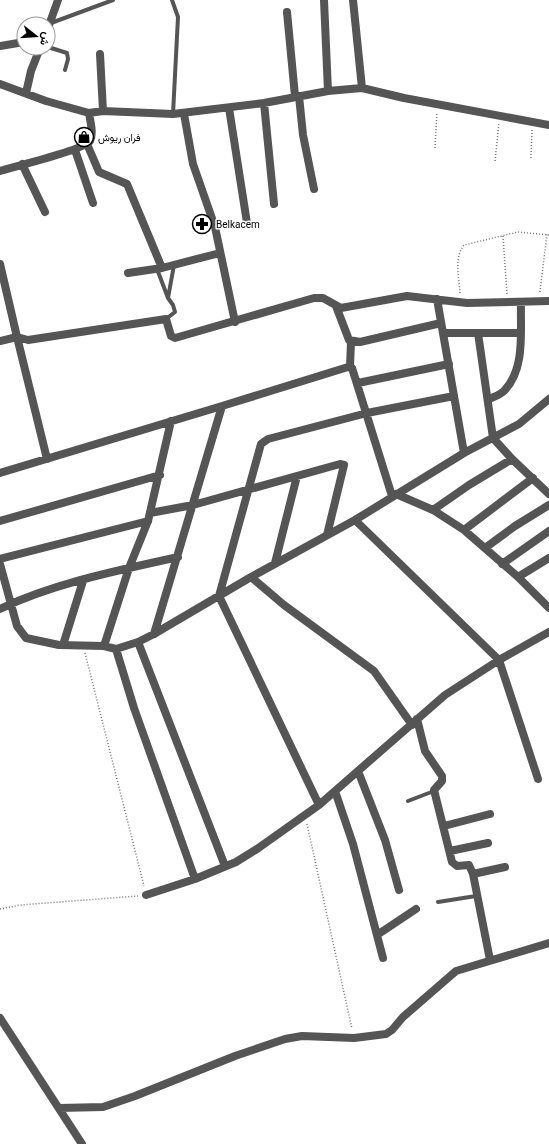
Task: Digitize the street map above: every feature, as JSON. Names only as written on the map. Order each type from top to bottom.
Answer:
[{"type":"street","points":[[52,16],[58,0]]},
{"type":"street","points":[[324,0],[328,91]]},
{"type":"street","points":[[353,0],[362,88]]},
{"type":"street","points":[[287,12],[297,96],[314,189]]},
{"type":"street","points":[[0,46],[16,43]]},
{"type":"street","points":[[100,54],[102,111]]},
{"type":"street","points":[[26,93],[31,71],[37,56]]},
{"type":"street","points":[[0,84],[89,113],[102,111],[173,114],[229,108],[328,91],[362,88],[438,105],[549,125]]},
{"type":"street","points":[[264,103],[274,204]]},
{"type":"street","points":[[229,108],[247,223]]},
{"type":"street","points":[[0,171],[75,150],[87,144],[91,138],[89,113]]},
{"type":"street","points":[[184,114],[193,164],[215,227],[235,322]]},
{"type":"street","points":[[87,144],[99,172],[127,184],[160,268]]},
{"type":"street","points":[[75,150],[93,203]]},
{"type":"street","points":[[22,164],[45,212]]},
{"type":"street","points":[[128,273],[174,265],[220,253]]},
{"type":"street","points":[[0,264],[48,459]]},
{"type":"street","points":[[0,341],[17,337],[28,340],[166,319],[172,336],[175,338],[235,322],[314,298],[322,298],[342,308],[407,296],[461,302],[549,301]]},
{"type":"street","points":[[437,299],[464,453]]},
{"type":"street","points":[[488,400],[504,392],[514,376],[519,364],[521,302]]},
{"type":"street","points":[[336,306],[349,340],[351,341],[350,367],[354,370],[394,495]]},
{"type":"street","points":[[351,341],[360,342],[441,323]]},
{"type":"street","points":[[443,333],[520,333]]},
{"type":"street","points":[[478,333],[493,438],[512,459],[549,494]]},
{"type":"street","points":[[358,383],[449,364]]},
{"type":"street","points":[[0,473],[350,367]]},
{"type":"street","points":[[319,805],[219,596],[261,444],[268,439],[367,413],[454,396]]},
{"type":"street","points":[[0,564],[16,626],[26,638],[63,645],[104,646],[116,649],[138,642],[154,634],[250,577],[355,520],[464,453],[519,424],[549,399]]},
{"type":"street","points":[[154,634],[222,406]]},
{"type":"street","points":[[104,646],[129,568],[149,517],[160,475],[171,421]]},
{"type":"street","points":[[433,510],[469,485],[512,459]]},
{"type":"street","points":[[0,559],[340,464],[344,466],[327,535]]},
{"type":"street","points":[[0,521],[160,475]]},
{"type":"street","points":[[275,563],[297,476]]},
{"type":"street","points":[[464,530],[533,478]]},
{"type":"street","points":[[394,495],[433,510],[464,530],[502,564],[546,598],[549,608]]},
{"type":"street","points":[[485,548],[515,526],[549,505]]},
{"type":"street","points":[[355,520],[499,660],[538,779]]},
{"type":"street","points":[[502,564],[549,531]]},
{"type":"street","points":[[0,609],[10,604],[83,580],[178,557]]},
{"type":"street","points":[[518,577],[549,558]]},
{"type":"street","points":[[250,577],[284,605],[374,671],[414,722],[425,751],[442,776],[442,781],[434,790],[452,862],[457,866],[469,865],[473,874],[476,896],[490,960]]},
{"type":"street","points":[[63,645],[83,580]]},
{"type":"street","points":[[146,895],[195,879],[225,866],[257,849],[319,805],[445,695],[499,660],[549,632]]},
{"type":"street","points":[[138,642],[225,866]]},
{"type":"street","points":[[116,649],[134,708],[195,879]]},
{"type":"street","points":[[358,771],[385,840],[399,890]]},
{"type":"street","points":[[335,791],[353,844],[384,958]]},
{"type":"street","points":[[444,826],[490,814]]},
{"type":"street","points":[[450,851],[488,843]]},
{"type":"street","points":[[473,874],[506,867]]},
{"type":"street","points":[[377,935],[416,909]]},
{"type":"street","points":[[59,1108],[103,1106],[135,1096],[235,1056],[285,1039],[302,1036],[354,1038],[386,1034],[451,974],[466,967],[549,943]]},
{"type":"street","points":[[0,1018],[82,1144]]},
{"type":"lane","points":[[56,23],[113,0]]},
{"type":"lane","points":[[172,0],[178,17],[173,114]]},
{"type":"lane","points":[[56,50],[67,53],[68,59],[65,70]]},
{"type":"lane","points":[[168,298],[174,265]]},
{"type":"lane","points":[[160,268],[168,298],[173,305],[175,312],[166,319]]},
{"type":"lane","points":[[408,801],[434,790]]},
{"type":"lane","points":[[438,902],[476,896]]},
{"type":"path","points":[[435,148],[438,105]]},
{"type":"path","points":[[495,161],[500,117]]},
{"type":"path","points":[[531,158],[533,122]]},
{"type":"path","points":[[461,302],[458,258],[460,250],[464,245],[518,232],[548,234],[539,302]]},
{"type":"path","points":[[503,236],[507,302]]},
{"type":"path","points":[[0,908],[20,905],[146,895],[83,646]]},
{"type":"path","points":[[305,814],[354,1038]]},
{"type":"place","name":"فران ريوش","points":[[84,137]]},
{"type":"place","name":"Belkacem","points":[[202,224]]}]
